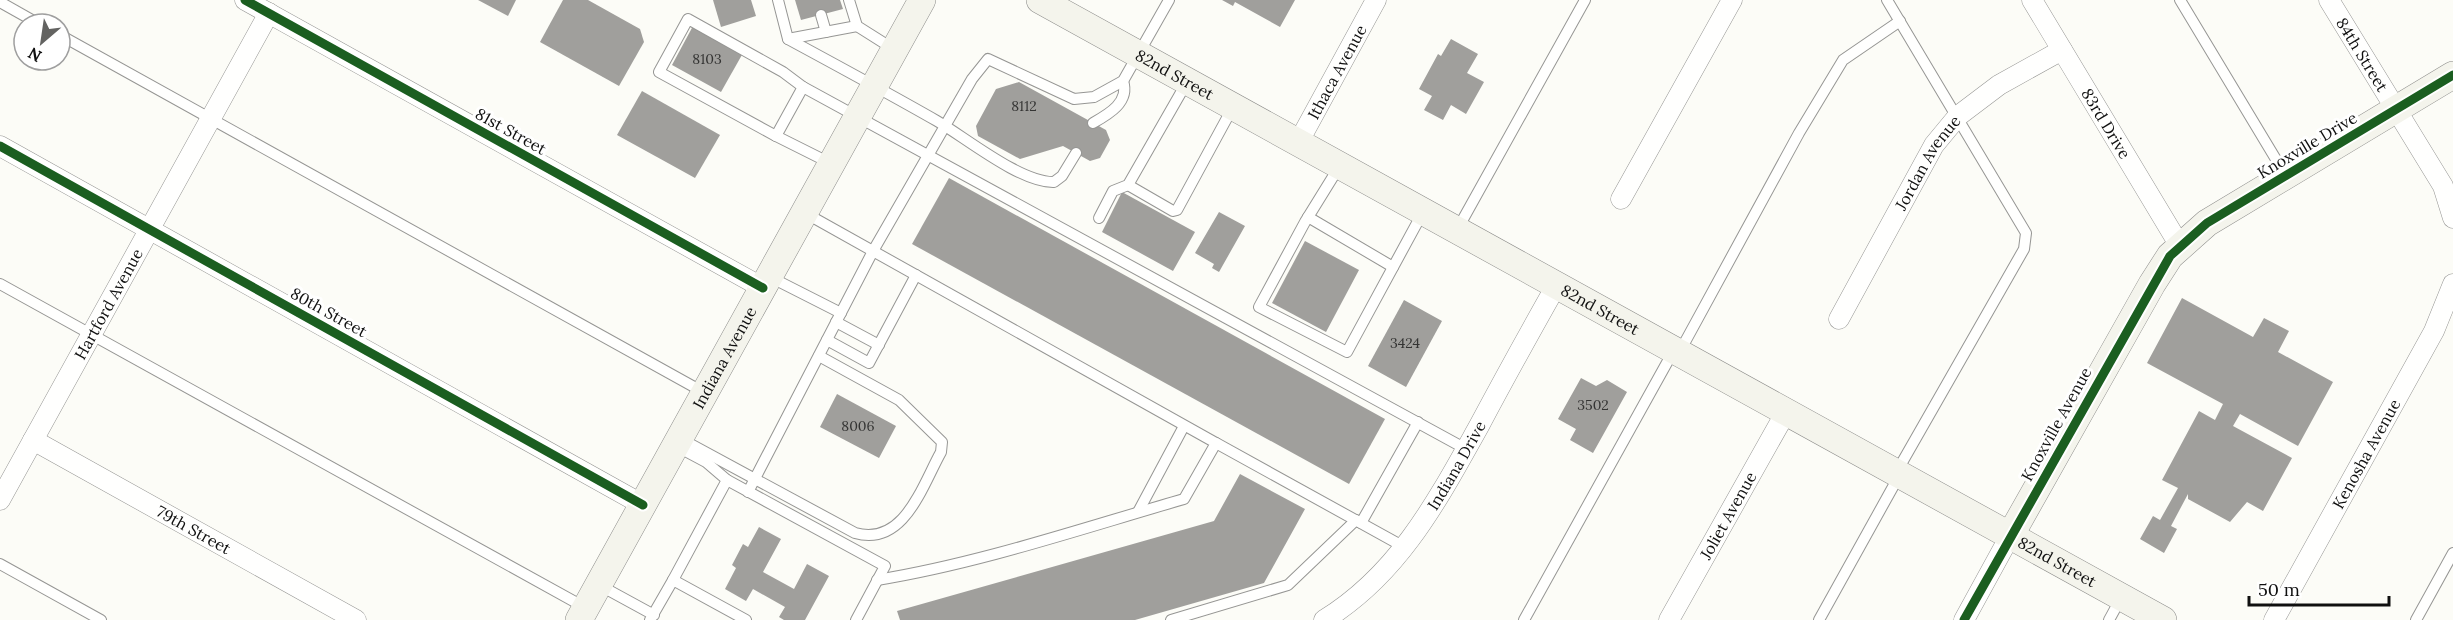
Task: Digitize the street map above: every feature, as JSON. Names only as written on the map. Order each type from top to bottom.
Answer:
[{"type":"main road","name":"Indiana Avenue","points":[[583,614],[922,0]]},
{"type":"main road","name":"82nd Street","points":[[1040,0],[2010,536],[2115,609],[2163,620]]},
{"type":"main road","name":"Knoxville Drive","points":[[2180,246],[2207,223],[2453,75]]},
{"type":"main road","name":"Knoxville Avenue","points":[[2010,536],[2152,284],[2180,246]]},
{"type":"street","name":"81st Street","points":[[245,0],[767,283]]},
{"type":"street","name":"Ithaca Avenue","points":[[1298,142],[1376,0]]},
{"type":"street","points":[[1621,199],[1732,0]]},
{"type":"street","name":"83rd Drive","points":[[2032,0],[2180,246]]},
{"type":"street","name":"84th Street","points":[[2329,0],[2396,109]]},
{"type":"street","name":"Hartford Avenue","points":[[0,500],[268,13]]},
{"type":"street","name":"Jordan Avenue","points":[[1839,319],[1934,145],[1958,116],[1999,85],[2062,50]]},
{"type":"street","points":[[2396,109],[2443,186],[2453,218]]},
{"type":"street","name":"80th Street","points":[[0,146],[643,505]]},
{"type":"street","name":"Kenosha Avenue","points":[[2274,620],[2434,331],[2453,284]]},
{"type":"street","name":"Indiana Drive","points":[[1324,620],[1374,583],[1406,548],[1433,508],[1556,286]]},
{"type":"street","name":"Joliet Avenue","points":[[1669,620],[1786,412]]},
{"type":"street","name":"79th Street","points":[[33,440],[356,620]]},
{"type":"street","name":"Knoxville Avenue","points":[[1964,620],[2010,536]]},
{"type":"lane","points":[[778,0],[788,39],[946,126],[985,153],[1029,176],[1054,182],[1062,176],[1076,153]]},
{"type":"lane","points":[[849,0],[857,26],[895,51]]},
{"type":"lane","points":[[748,492],[873,251],[972,79],[988,59],[1074,99],[1094,98],[1123,81],[1169,0]]},
{"type":"lane","points":[[1457,231],[1585,0]]},
{"type":"lane","points":[[1819,620],[2026,241],[2026,233],[2022,224],[1887,0]]},
{"type":"lane","points":[[2180,0],[2286,176]]},
{"type":"lane","points":[[0,2],[18,12]]},
{"type":"lane","points":[[821,15],[826,32]]},
{"type":"lane","points":[[832,165],[659,72],[688,19],[783,72],[802,87],[859,116],[1466,449]]},
{"type":"lane","points":[[1524,620],[1799,133],[1843,60],[1900,21]]},
{"type":"lane","points":[[788,39],[857,26]]},
{"type":"lane","points":[[72,42],[706,393]]},
{"type":"lane","points":[[1093,123],[1123,101],[1126,90],[1123,81]]},
{"type":"lane","points":[[1099,218],[1113,191],[1128,185],[1187,81]]},
{"type":"lane","points":[[776,135],[802,87]]},
{"type":"lane","points":[[1128,185],[1173,211],[1177,210],[1233,107]]},
{"type":"lane","points":[[1340,166],[1308,217],[1259,307],[1347,352],[1423,212]]},
{"type":"lane","points":[[805,213],[1406,548]]},
{"type":"lane","points":[[1308,217],[1393,267]]},
{"type":"lane","points":[[827,340],[869,363],[916,275]]},
{"type":"lane","points":[[767,283],[839,318],[879,345]]},
{"type":"lane","points":[[0,284],[583,614]]},
{"type":"lane","points":[[678,442],[755,478],[855,533],[868,537],[893,530],[904,518],[941,452],[942,442],[899,400],[819,356]]},
{"type":"lane","points":[[1171,620],[1288,585],[1358,522],[1418,422]]},
{"type":"lane","points":[[1138,513],[1184,426]]},
{"type":"lane","points":[[678,442],[727,480],[885,566],[856,620]]},
{"type":"lane","points":[[877,580],[917,574],[992,555],[1184,499],[1216,443]]},
{"type":"lane","points":[[599,585],[652,618],[727,480]]},
{"type":"lane","points":[[2416,620],[2453,554]]},
{"type":"lane","points":[[0,564],[101,620]]},
{"type":"lane","points":[[673,580],[746,620]]},
{"type":"building","points":[[478,0],[516,0],[508,16]]},
{"type":"building","points":[[563,0],[588,0],[640,29],[644,42],[619,86],[540,42]]},
{"type":"building","points":[[713,0],[751,0],[756,16],[721,27]]},
{"type":"building","points":[[795,0],[840,0],[843,9],[801,20]]},
{"type":"building","points":[[1222,0],[1295,0],[1280,27],[1235,2],[1233,6]]},
{"type":"building","points":[[693,26],[743,53],[721,92],[672,65]]},
{"type":"building","points":[[1451,39],[1478,54],[1467,73],[1484,82],[1466,114],[1451,105],[1443,120],[1424,110],[1432,96],[1419,89],[1438,54],[1441,56]]},
{"type":"building","points":[[1019,82],[1106,130],[1110,140],[1100,158],[1090,161],[1063,146],[1020,159],[978,136],[976,126],[996,89]]},
{"type":"building","points":[[642,91],[720,135],[695,178],[617,135]]},
{"type":"building","points":[[949,178],[1385,419],[1349,484],[912,244]]},
{"type":"building","points":[[1122,192],[1195,232],[1173,271],[1102,232]]},
{"type":"building","points":[[1219,212],[1245,226],[1219,272],[1212,268],[1214,264],[1195,253]]},
{"type":"building","points":[[1305,241],[1359,270],[1326,332],[1272,303]]},
{"type":"building","points":[[2182,298],[2253,337],[2264,318],[2289,331],[2278,352],[2333,382],[2298,446],[2240,414],[2233,426],[2292,458],[2263,511],[2247,502],[2230,522],[2188,499],[2188,494],[2171,526],[2177,529],[2164,553],[2140,539],[2153,516],[2160,520],[2178,488],[2162,480],[2199,411],[2215,420],[2223,404],[2147,363]]},
{"type":"building","points":[[1404,300],[1442,321],[1406,387],[1368,366]]},
{"type":"building","points":[[1581,378],[1596,386],[1607,380],[1627,392],[1593,453],[1570,440],[1576,429],[1558,419]]},
{"type":"building","points":[[837,394],[896,426],[879,458],[820,427]]},
{"type":"building","points":[[1240,474],[1305,509],[1264,583],[1135,620],[900,620],[897,611],[1214,521]]},
{"type":"building","points":[[759,527],[781,539],[763,572],[794,589],[807,564],[829,576],[805,620],[784,620],[779,617],[785,607],[753,589],[746,601],[725,589],[736,568],[732,565],[743,544],[748,547]]},
{"type":"cycle path","points":[[245,0],[763,288]]},
{"type":"cycle path","points":[[1964,620],[2170,256],[2207,223],[2453,75]]},
{"type":"cycle path","points":[[0,146],[643,505]]}]
